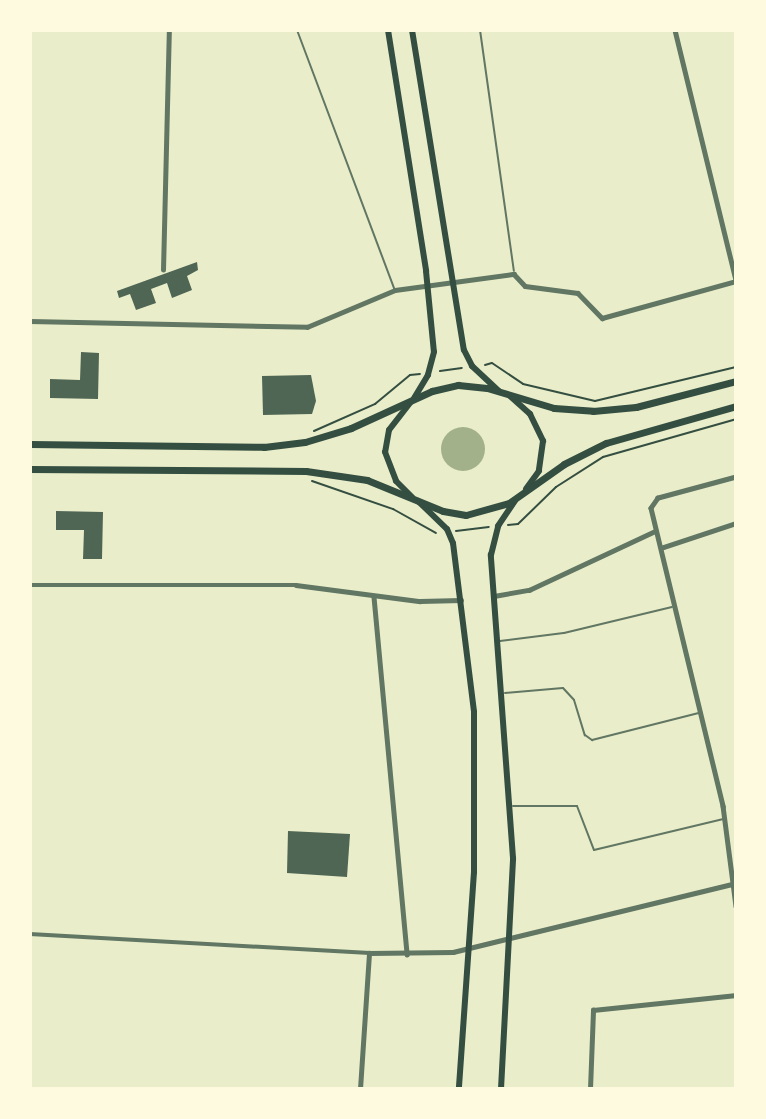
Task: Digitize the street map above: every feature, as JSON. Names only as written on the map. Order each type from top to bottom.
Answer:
[{"type":"main road","points":[[388,30],[428,285],[434,352],[425,382],[389,430],[385,452],[396,481],[450,537],[462,600],[476,773],[469,948],[459,1089]]},
{"type":"main road","points":[[412,30],[464,351],[472,366],[530,414],[543,441],[539,471],[519,496],[494,538],[494,596],[512,806],[511,937],[501,1089]]},
{"type":"main road","points":[[510,397],[564,410],[623,409],[736,381]]},
{"type":"main road","points":[[30,444],[223,448],[305,442],[365,424],[458,385],[499,391]]},
{"type":"main road","points":[[30,469],[306,471],[367,480],[414,499],[466,515],[497,508],[593,449],[736,407]]},
{"type":"street","points":[[163,270],[169,30]]},
{"type":"street","points":[[30,321],[307,327],[395,290],[514,274],[525,286],[578,293],[602,318],[736,281],[674,30]]},
{"type":"street","points":[[736,477],[658,498],[651,503],[653,532],[661,548],[723,819],[735,883],[736,906]]},
{"type":"street","points":[[661,548],[736,523]]},
{"type":"street","points":[[494,596],[529,590],[653,532]]},
{"type":"street","points":[[30,585],[296,585],[374,597],[462,600]]},
{"type":"street","points":[[374,597],[407,954]]},
{"type":"street","points":[[30,934],[407,954],[469,948],[735,883]]},
{"type":"street","points":[[360,1089],[369,953]]},
{"type":"street","points":[[590,1089],[593,1010],[736,995]]},
{"type":"lane","points":[[297,30],[395,290]]},
{"type":"lane","points":[[480,30],[514,274]]},
{"type":"lane","points":[[499,642],[564,633],[675,606]]},
{"type":"lane","points":[[504,693],[563,688],[592,740],[699,713]]},
{"type":"lane","points":[[512,806],[578,806],[594,850],[723,819]]},
{"type":"path","points":[[492,363],[523,384],[595,401],[736,367]]},
{"type":"path","points":[[446,370],[459,368]]},
{"type":"path","points":[[305,442],[317,426],[375,404],[410,375]]},
{"type":"path","points":[[518,524],[555,488],[603,457],[736,419]]},
{"type":"path","points":[[306,471],[314,485],[393,509],[431,533]]},
{"type":"path","points":[[461,530],[480,528]]},
{"type":"shaded area","points":[[463,427],[472,428],[479,433],[484,440],[484,458],[479,465],[472,470],[463,471],[454,470],[447,465],[442,458],[441,449],[442,440],[447,433],[454,428]]},
{"type":"building","points":[[197,262],[198,270],[187,276],[192,290],[172,298],[167,283],[151,289],[156,303],[136,310],[130,294],[119,298],[117,291]]},
{"type":"building","points":[[81,352],[99,353],[98,399],[50,398],[50,379],[80,380]]},
{"type":"building","points":[[311,375],[316,401],[312,414],[263,415],[262,376]]},
{"type":"building","points":[[56,511],[103,512],[102,559],[83,559],[84,530],[56,530]]},
{"type":"building","points":[[288,831],[350,834],[347,877],[287,873]]}]
